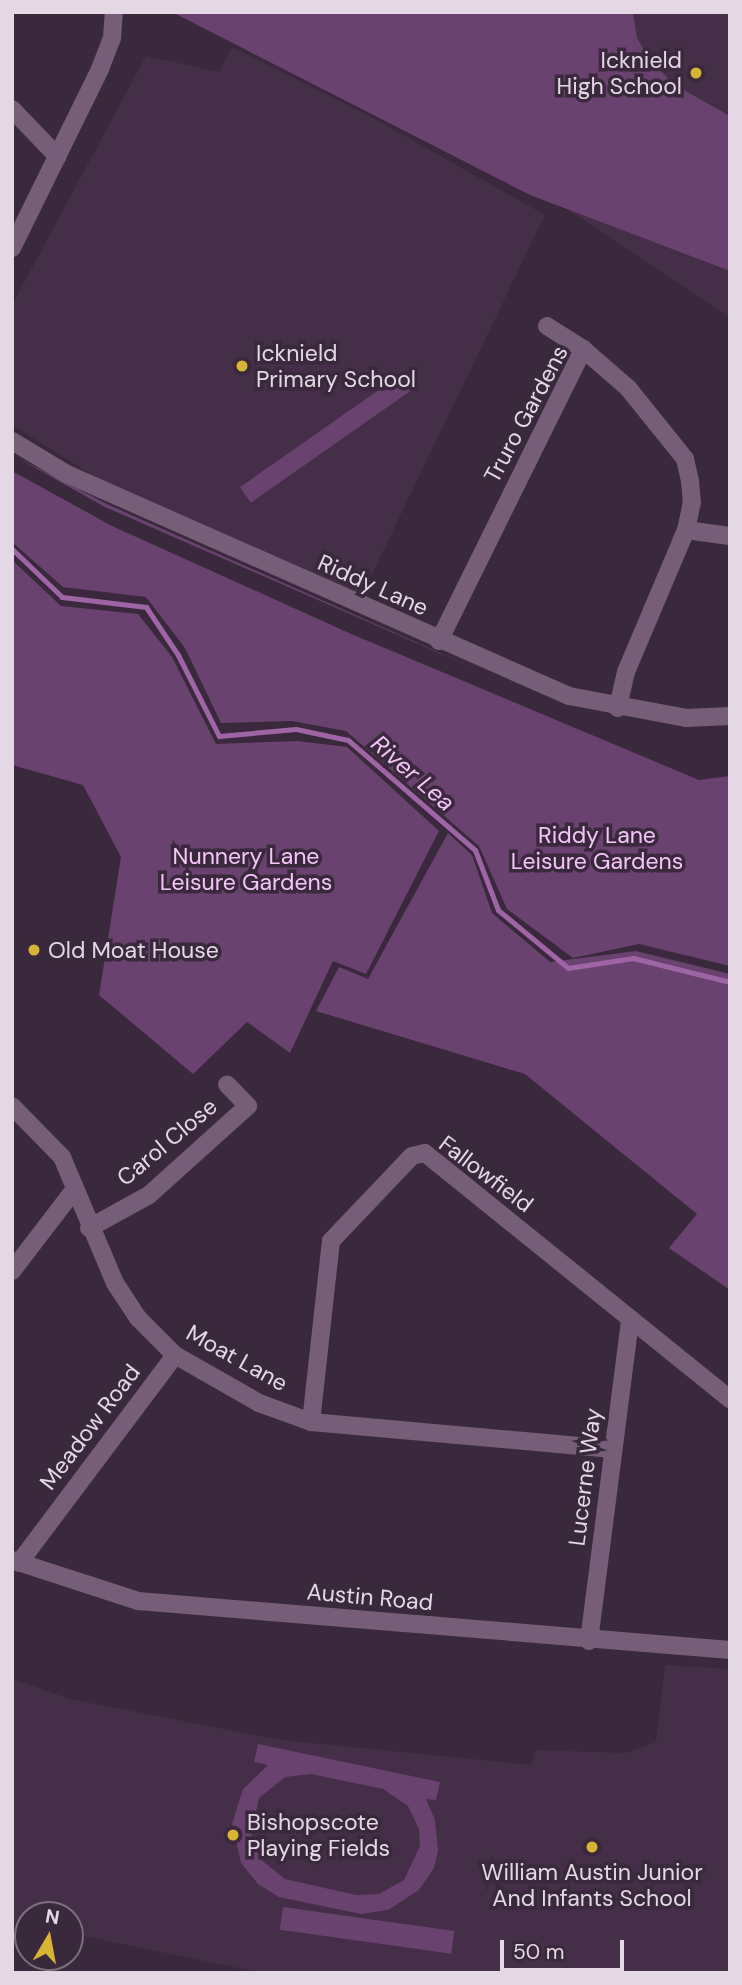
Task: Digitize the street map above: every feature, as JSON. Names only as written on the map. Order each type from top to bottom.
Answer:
[{"type":"street","points":[[12,248],[100,69],[111,37],[114,12]]},
{"type":"street","points":[[12,109],[58,157]]},
{"type":"street","points":[[547,326],[583,349]]},
{"type":"street","name":"Truro Gardens","points":[[439,641],[583,349],[628,388],[685,459],[692,502],[686,530],[626,672],[618,708]]},
{"type":"street","name":"Riddy Lane","points":[[12,441],[67,474],[439,641],[569,696],[618,708],[686,718],[730,716]]},
{"type":"street","points":[[686,530],[730,536]]},
{"type":"street","name":"Carol Close","points":[[89,1228],[149,1195],[248,1106],[228,1084]]},
{"type":"street","name":"Moat Lane","points":[[12,1107],[62,1157],[89,1228],[115,1283],[138,1318],[175,1354],[259,1403],[311,1422],[613,1449]]},
{"type":"street","name":"Fallowfield","points":[[311,1422],[331,1241],[411,1156],[425,1153],[730,1399]]},
{"type":"street","points":[[12,1270],[75,1189]]},
{"type":"street","name":"Lucerne Way","points":[[589,1641],[630,1319]]},
{"type":"street","name":"Meadow Road","points":[[16,1561],[175,1354]]},
{"type":"street","name":"Austin Road","points":[[16,1561],[138,1601],[589,1641],[730,1650]]},
{"type":"shaded area","name":"Icknield High School","points":[[633,12],[730,12],[730,116],[675,85],[651,61],[637,38]]},
{"type":"shaded area","name":"Icknield Primary School","points":[[232,47],[373,118],[545,215],[361,597],[102,481],[12,425],[12,305],[146,56],[219,72]]},
{"type":"shaded area","points":[[566,208],[730,271],[730,318]]},
{"type":"shaded area","name":"Bishopscote Playing Fields","points":[[665,1665],[730,1669],[730,1973],[262,1973],[84,1936],[84,1901],[14,1901],[12,1920],[12,1679],[70,1699],[280,1740],[532,1765],[535,1750],[626,1753],[656,1742]]},
{"type":"green space","points":[[172,12],[633,12],[637,38],[651,61],[675,85],[730,116],[730,271],[530,195]]},
{"type":"green space","points":[[403,373],[414,389],[251,503],[240,487]]},
{"type":"green space","points":[[16,457],[109,505],[483,672],[105,507]]},
{"type":"green space","name":"Riddy Lane Leisure Gardens","points":[[12,471],[112,526],[349,633],[699,780],[730,776],[730,966],[639,944],[573,958],[507,909],[479,846],[346,731],[292,721],[221,723],[185,648],[146,597],[63,587],[12,542]]},
{"type":"green space","name":"Nunnery Lane Leisure Gardens","points":[[12,560],[61,606],[138,614],[172,657],[216,744],[298,741],[347,747],[439,831],[366,974],[333,961],[290,1053],[247,1022],[193,1074],[99,995],[121,857],[83,785],[12,765]]},
{"type":"green space","points":[[448,833],[472,855],[492,913],[550,962],[636,951],[730,974],[730,1290],[669,1248],[697,1214],[525,1074],[316,1011],[339,967],[368,979]]},
{"type":"green space","points":[[258,1744],[440,1782],[436,1800],[426,1799],[435,1820],[438,1851],[434,1868],[419,1890],[388,1910],[361,1914],[279,1897],[258,1884],[241,1863],[232,1824],[243,1789],[268,1765],[254,1762]],"holes":[[[311,1774],[383,1789],[408,1806],[419,1829],[420,1846],[404,1880],[379,1894],[356,1895],[285,1879],[260,1859],[251,1833],[259,1798],[285,1777]]]},
{"type":"green space","points":[[283,1907],[454,1931],[451,1954],[280,1930]]},
{"type":"waterway","name":"River Lea","points":[[12,549],[62,597],[146,607],[178,655],[219,736],[296,729],[348,740],[475,850],[498,910],[568,968],[633,958],[730,982]]},
{"type":"place","name":"Icknield High School","points":[[696,73]]},
{"type":"place","name":"Icknield Primary School","points":[[242,366]]},
{"type":"place","name":"Old Moat House","points":[[34,950]]},
{"type":"place","name":"Bishopscote Playing Fields","points":[[233,1835]]},
{"type":"place","name":"William Austin Junior And Infants School","points":[[592,1847]]}]
